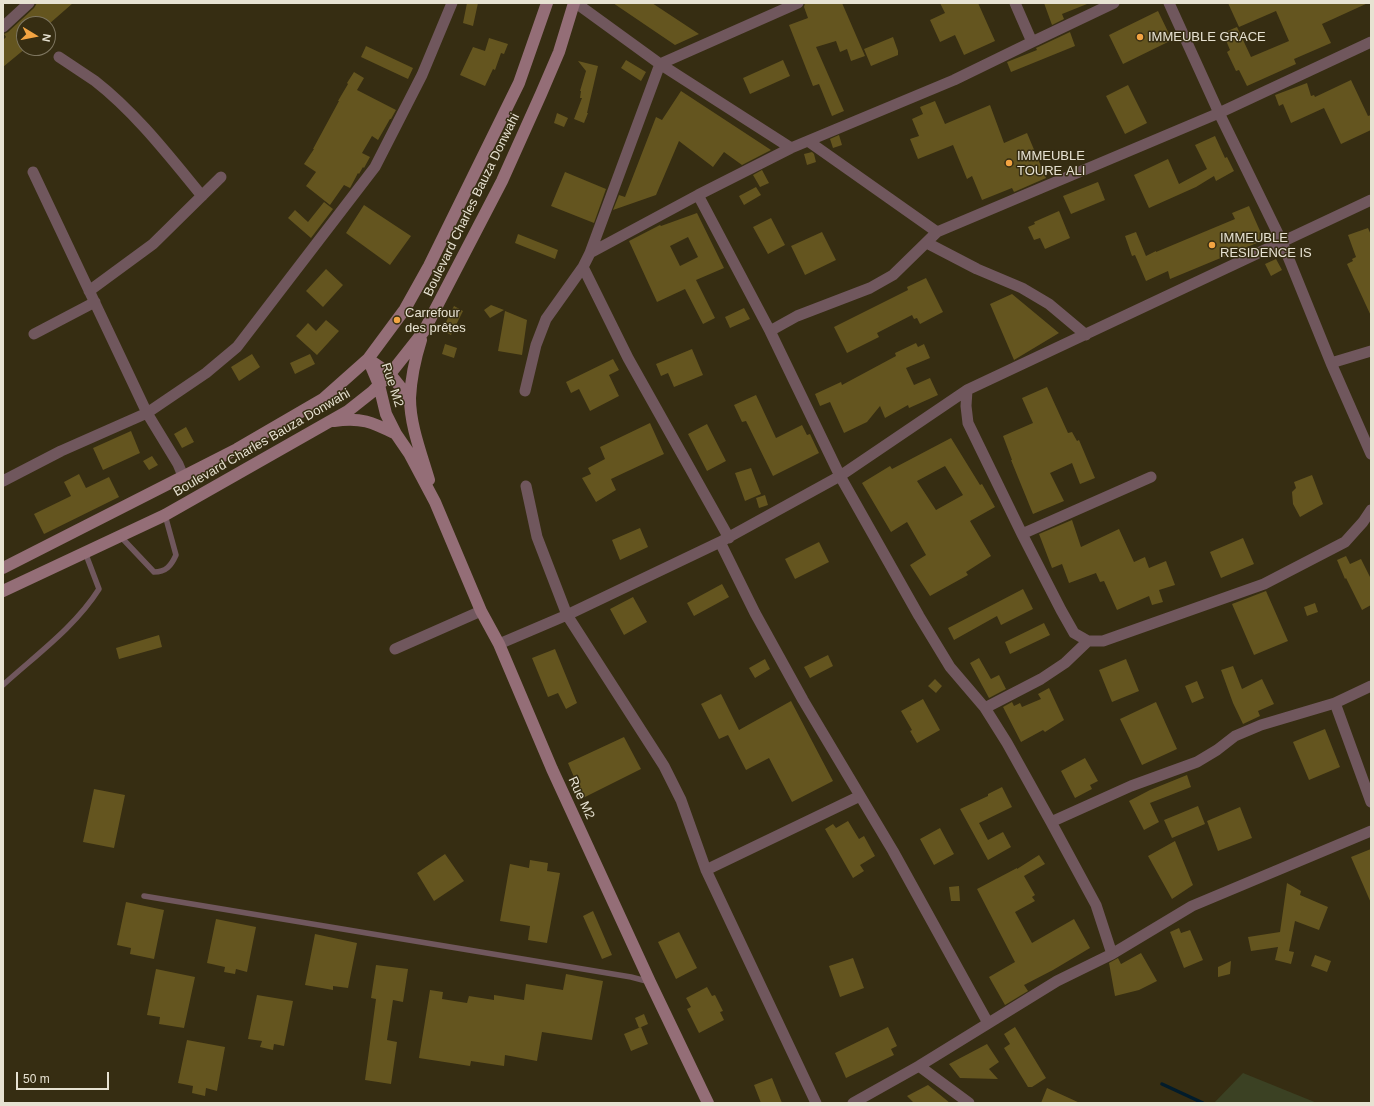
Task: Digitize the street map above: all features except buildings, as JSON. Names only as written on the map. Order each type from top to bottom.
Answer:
[{"type":"main road","name":"Boulevard Charles Bauza Donwahi","points":[[3,568],[237,449],[322,399],[368,359],[405,310],[429,266],[519,83],[547,3]]},
{"type":"main road","name":"Boulevard Charles Bauza Donwahi","points":[[3,591],[85,552],[121,537],[165,515],[348,411],[390,374],[424,331],[505,174],[558,52],[575,3]]},
{"type":"main road","points":[[410,399],[412,378],[424,331]]},
{"type":"main road","name":"Rue M2","points":[[368,359],[390,374],[410,399],[414,429],[434,502]]},
{"type":"main road","name":"Rue M2","points":[[368,359],[379,385],[386,414],[396,434],[409,453],[434,502],[481,611],[500,644],[552,770],[708,1103]]},
{"type":"main road","points":[[329,422],[347,419],[365,420],[396,434]]},
{"type":"street","points":[[3,27],[30,3]]},
{"type":"street","points":[[3,481],[61,451],[147,413],[206,373],[237,347],[375,167],[422,75],[452,3]]},
{"type":"street","points":[[575,3],[660,64],[791,148]]},
{"type":"street","points":[[525,391],[536,345],[546,320],[583,267],[590,253],[660,64],[798,3]]},
{"type":"street","points":[[1015,3],[1032,42]]},
{"type":"street","points":[[590,253],[698,195],[791,148],[954,80],[1114,3]]},
{"type":"street","points":[[1169,3],[1219,113],[1282,242],[1331,363],[1371,454]]},
{"type":"street","points":[[770,331],[797,316],[870,288],[893,275],[937,232],[1219,113],[1371,42]]},
{"type":"street","points":[[59,57],[95,82],[122,106],[155,140],[202,196]]},
{"type":"street","points":[[808,141],[937,232]]},
{"type":"street","points":[[33,172],[147,413],[178,464],[183,476]]},
{"type":"street","points":[[89,291],[153,244],[221,177]]},
{"type":"street","points":[[698,195],[770,331],[840,476],[946,661],[985,708],[1007,743],[1096,905],[1112,954]]},
{"type":"street","points":[[500,644],[567,615],[724,540],[840,476],[967,390],[1371,200]]},
{"type":"street","points":[[927,243],[977,269],[1029,292],[1049,304],[1086,335]]},
{"type":"street","points":[[583,267],[628,358],[724,540],[755,613],[802,700],[893,851],[988,1023]]},
{"type":"street","points":[[34,334],[95,302]]},
{"type":"street","points":[[1331,363],[1371,350]]},
{"type":"street","points":[[967,390],[966,406],[968,423],[1022,534],[1074,633],[1088,641],[1103,641],[1264,584],[1345,542],[1363,522],[1371,510]]},
{"type":"street","points":[[1022,534],[1151,476]]},
{"type":"street","points":[[526,486],[537,537],[567,615],[664,766],[681,800],[706,870],[816,1103]]},
{"type":"street","points":[[395,649],[481,611]]},
{"type":"street","points":[[985,708],[1041,679],[1065,663],[1088,641]]},
{"type":"street","points":[[1051,822],[1131,786],[1197,762],[1235,736],[1261,725],[1335,703],[1371,686]]},
{"type":"street","points":[[1335,703],[1371,802]]},
{"type":"street","points":[[706,870],[860,796]]},
{"type":"street","points":[[853,1103],[920,1066],[1057,981],[1112,954],[1192,906],[1371,831]]},
{"type":"street","points":[[920,1066],[969,1103]]},
{"type":"lane","points":[[121,537],[154,572],[162,572],[172,564],[176,555],[165,515]]},
{"type":"lane","points":[[3,685],[66,628],[89,603],[99,589],[85,552]]},
{"type":"lane","points":[[144,896],[631,977],[650,982]]},
{"type":"green space","points":[[1243,1073],[1317,1103],[1214,1103]]},
{"type":"waterway","points":[[1162,1084],[1203,1103]]},
{"type":"place","name":"IMMEUBLE GRACE","points":[[1140,37]]},
{"type":"place","name":"IMMEUBLE TOURE ALI","points":[[1009,163]]},
{"type":"place","name":"IMMEUBLE RESIDENCE IS","points":[[1212,245]]},
{"type":"place","name":"Carrefour des prêtes","points":[[397,320]]}]
